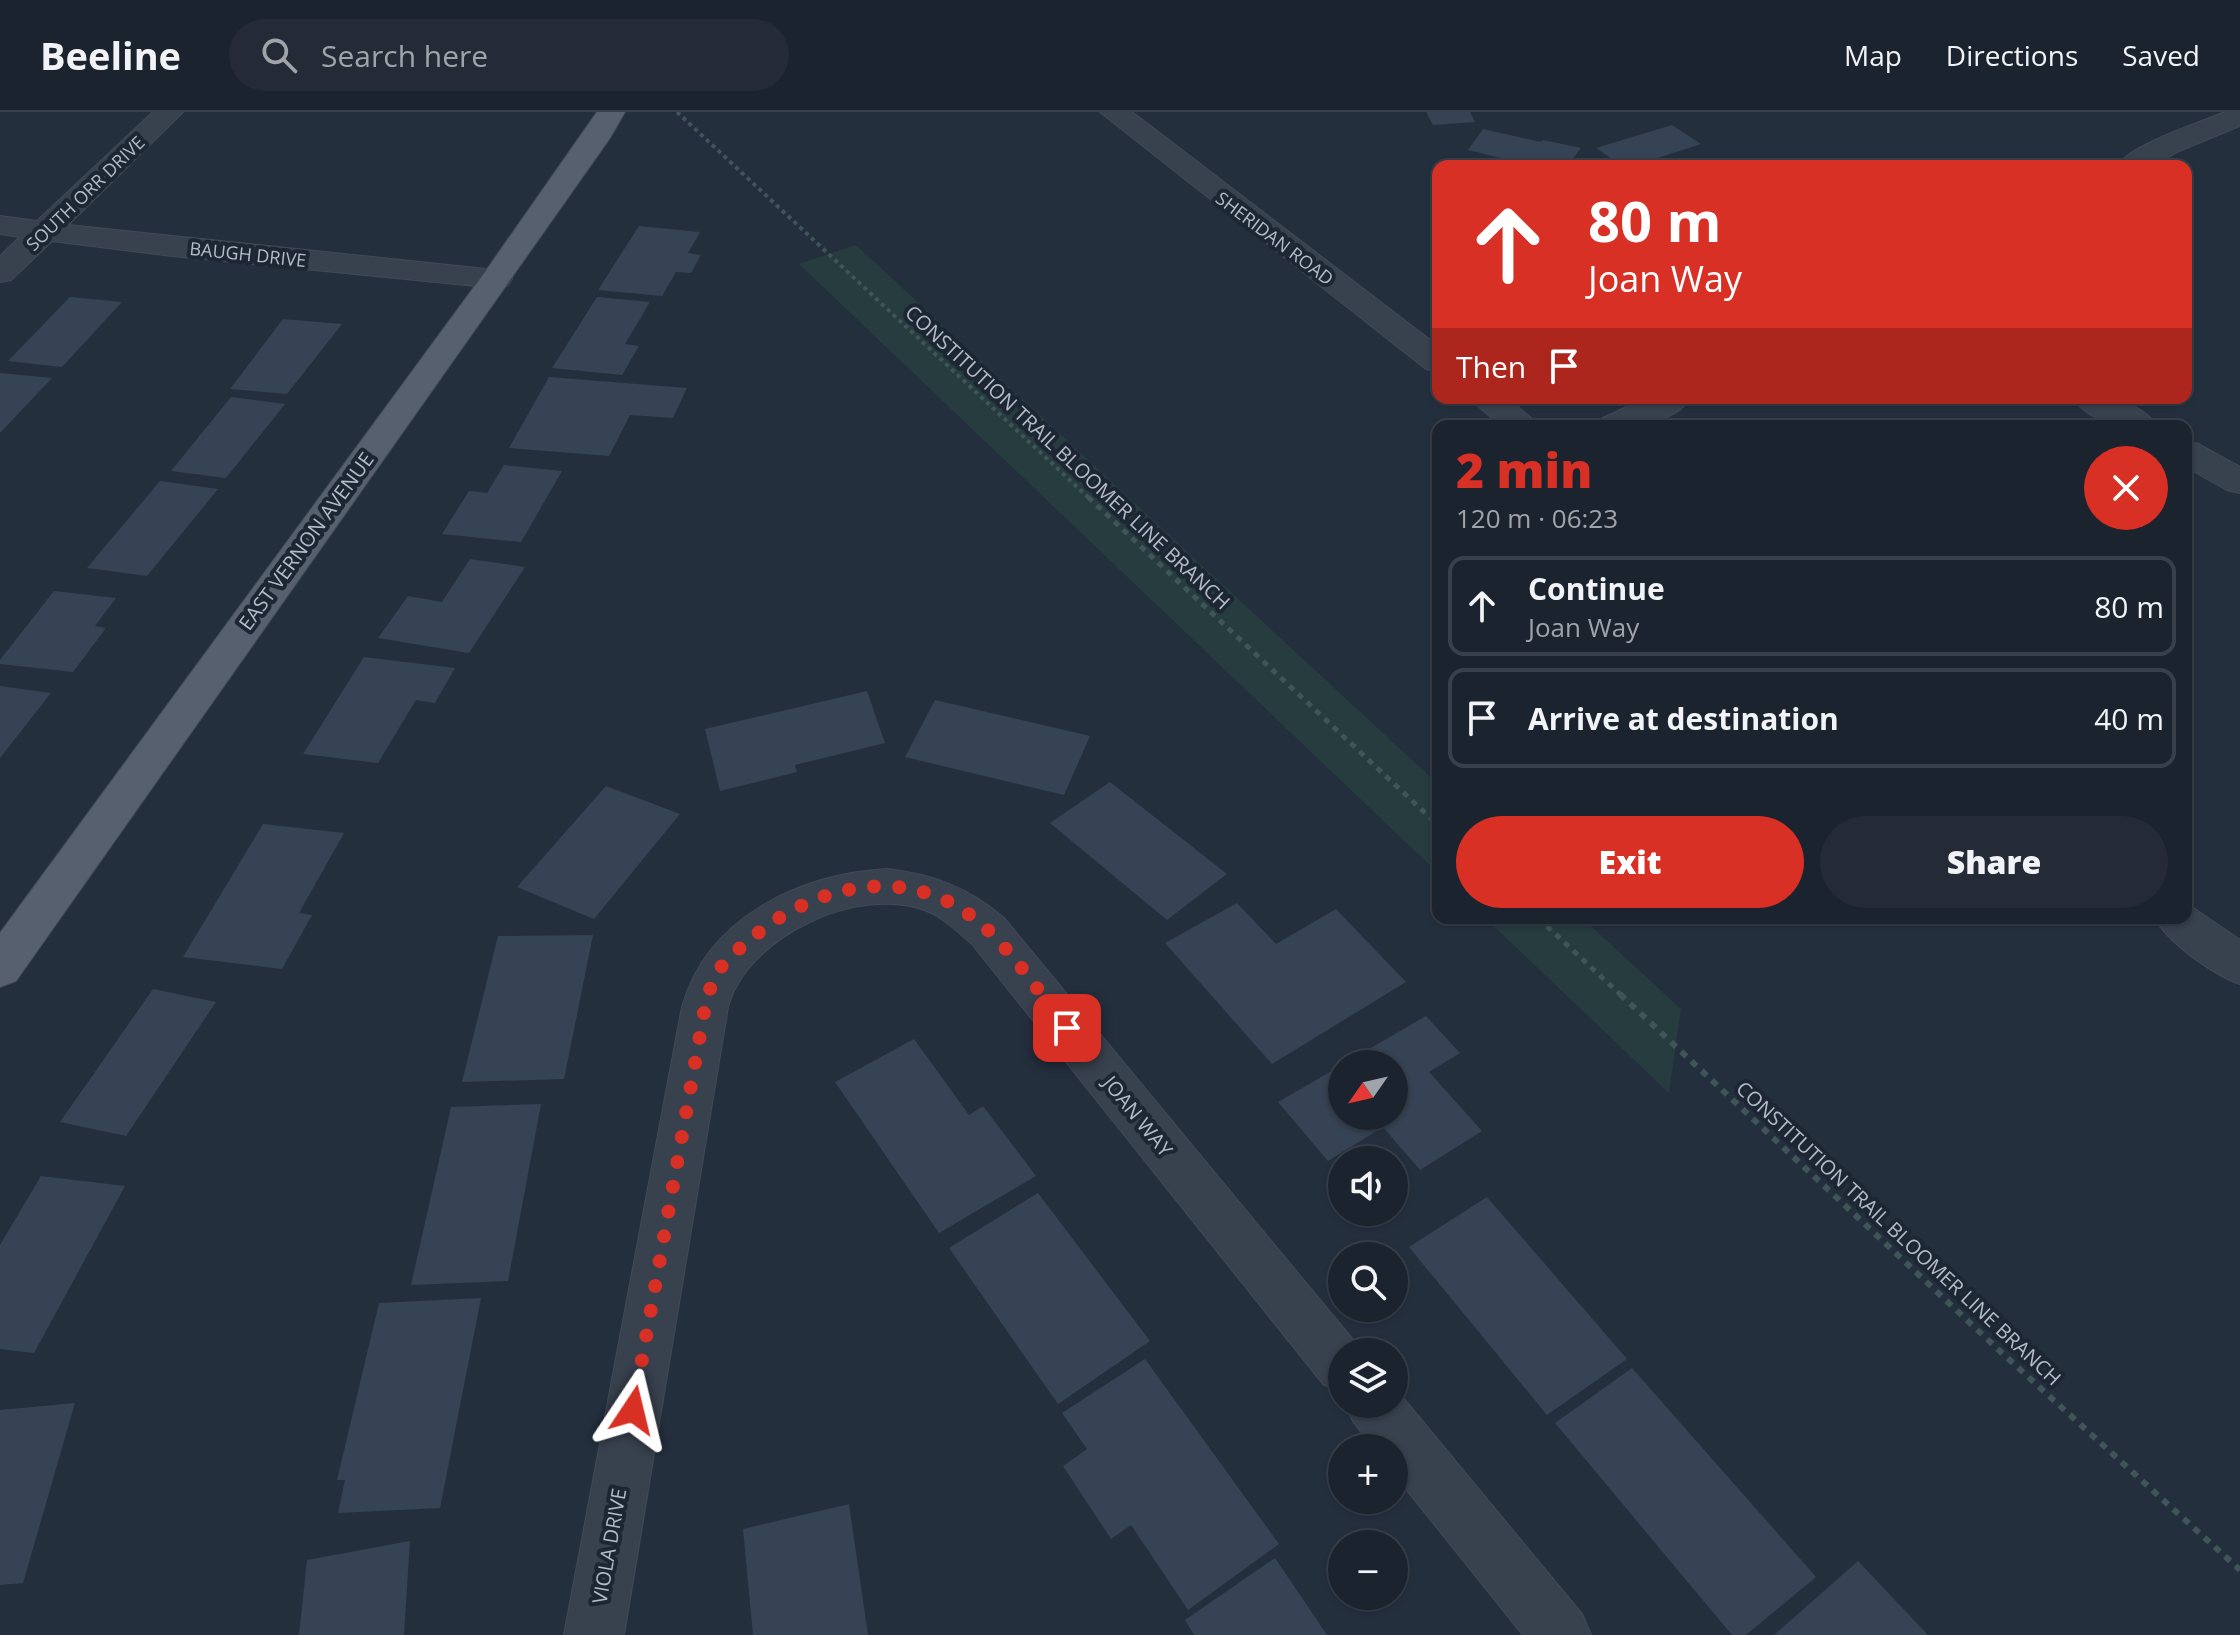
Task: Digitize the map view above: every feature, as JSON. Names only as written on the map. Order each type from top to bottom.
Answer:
[{"type":"main road","name":"EAST VERNON AVENUE","points":[[0,968],[496,279],[611,112]]},
{"type":"street","name":"SOUTH ORR DRIVE","points":[[0,273],[169,112]]},
{"type":"street","name":"SHERIDAN ROAD","points":[[1114,112],[1432,357]]},
{"type":"street","points":[[2143,160],[2169,145],[2240,116]]},
{"type":"street","name":"BAUGH DRIVE","points":[[0,225],[172,247],[496,279]]},
{"type":"street","points":[[1494,404],[1515,420]]},
{"type":"street","points":[[1628,420],[1661,404]]},
{"type":"street","points":[[2101,404],[2129,420]]},
{"type":"street","points":[[2192,455],[2240,482]]},
{"type":"street","name":"JOAN WAY","points":[[868,887],[908,888],[939,896],[964,910],[988,931],[1328,1349]]},
{"type":"street","name":"VIOLA DRIVE","points":[[594,1635],[705,1007],[715,976],[733,954],[788,911],[817,897],[868,887]]},
{"type":"street","points":[[2185,924],[2240,965]]},
{"type":"street","points":[[1384,1418],[1561,1635]]},
{"type":"path","name":"CONSTITUTION TRAIL BLOOMER LINE BRANCH","points":[[677,112],[1432,819]]},
{"type":"path","name":"CONSTITUTION TRAIL BLOOMER LINE BRANCH","points":[[1544,924],[2002,1353],[2240,1570]]},
{"type":"green space","points":[[856,245],[1432,778],[1432,867],[799,264]]},
{"type":"green space","points":[[1491,924],[1589,924],[1681,1009],[1669,1093]]},
{"type":"building","points":[[1426,112],[1470,112],[1475,122],[1433,125]]},
{"type":"building","points":[[1672,125],[1701,144],[1652,160],[1613,160],[1596,148]]},
{"type":"building","points":[[1483,129],[1581,148],[1572,160],[1509,160],[1468,150]]},
{"type":"building","points":[[639,226],[700,232],[688,253],[701,255],[691,273],[676,272],[662,296],[598,290]]},
{"type":"building","points":[[70,297],[122,302],[62,367],[8,361]]},
{"type":"building","points":[[597,297],[650,302],[625,344],[639,346],[622,375],[552,368]]},
{"type":"building","points":[[283,319],[342,324],[287,394],[230,389]]},
{"type":"building","points":[[0,373],[52,378],[0,433]]},
{"type":"building","points":[[549,377],[687,388],[673,418],[630,415],[609,456],[509,448]]},
{"type":"building","points":[[231,397],[285,404],[226,478],[171,471]]},
{"type":"building","points":[[504,465],[562,471],[521,542],[442,534],[469,491],[487,493]]},
{"type":"building","points":[[160,481],[218,489],[147,576],[87,568]]},
{"type":"building","points":[[470,559],[525,567],[469,653],[378,638],[408,596],[442,602]]},
{"type":"building","points":[[54,591],[116,598],[95,626],[106,628],[73,672],[0,664],[0,660]]},
{"type":"building","points":[[364,657],[455,668],[435,703],[416,700],[378,763],[303,754]]},
{"type":"building","points":[[0,686],[51,693],[0,758]]},
{"type":"building","points":[[867,691],[885,743],[795,765],[797,772],[720,791],[705,729]]},
{"type":"building","points":[[935,700],[1090,736],[1064,795],[905,757]]},
{"type":"building","points":[[1110,782],[1227,874],[1167,920],[1050,823]]},
{"type":"building","points":[[606,786],[680,814],[594,919],[517,887]]},
{"type":"building","points":[[263,824],[344,833],[299,913],[312,915],[282,969],[183,957]]},
{"type":"building","points":[[1237,903],[1276,944],[1336,909],[1406,982],[1272,1064],[1165,943]]},
{"type":"building","points":[[593,935],[564,1079],[462,1082],[498,936]]},
{"type":"building","points":[[153,989],[216,1002],[126,1136],[60,1122]]},
{"type":"building","points":[[1426,1016],[1460,1053],[1429,1072],[1482,1131],[1420,1170],[1408,1156],[1408,1146],[1399,1146],[1386,1130],[1408,1130],[1408,1050],[1367,1050]]},
{"type":"building","points":[[914,1039],[969,1115],[983,1106],[1036,1176],[939,1233],[835,1082]]},
{"type":"building","points":[[1328,1073],[1328,1130],[1378,1130],[1352,1146],[1328,1146],[1328,1161],[1278,1102]]},
{"type":"building","points":[[541,1104],[508,1281],[411,1285],[451,1107]]},
{"type":"building","points":[[41,1176],[125,1186],[34,1353],[0,1349],[0,1245]]},
{"type":"building","points":[[1038,1193],[1150,1341],[1058,1404],[949,1248]]},
{"type":"building","points":[[1487,1197],[1627,1359],[1547,1415],[1409,1247]]},
{"type":"building","points":[[481,1298],[440,1508],[338,1513],[345,1480],[337,1480],[379,1303]]},
{"type":"building","points":[[1145,1359],[1279,1544],[1188,1610],[1131,1525],[1111,1539],[1063,1466],[1087,1449],[1062,1413]]},
{"type":"building","points":[[1632,1368],[1816,1577],[1746,1635],[1732,1635],[1555,1423]]},
{"type":"building","points":[[75,1403],[23,1583],[0,1585],[0,1410]]},
{"type":"building","points":[[849,1504],[868,1635],[753,1635],[743,1529]]},
{"type":"building","points":[[410,1541],[404,1635],[299,1635],[307,1560]]},
{"type":"building","points":[[1275,1558],[1327,1635],[1194,1635],[1185,1620]]},
{"type":"building","points":[[1858,1561],[1928,1635],[1774,1635]]},
{"type":"route","points":[[633,1410],[705,1007],[715,976],[733,954],[788,911],[817,897],[875,885],[908,888],[939,896],[964,910],[988,931],[1067,1028]]}]
